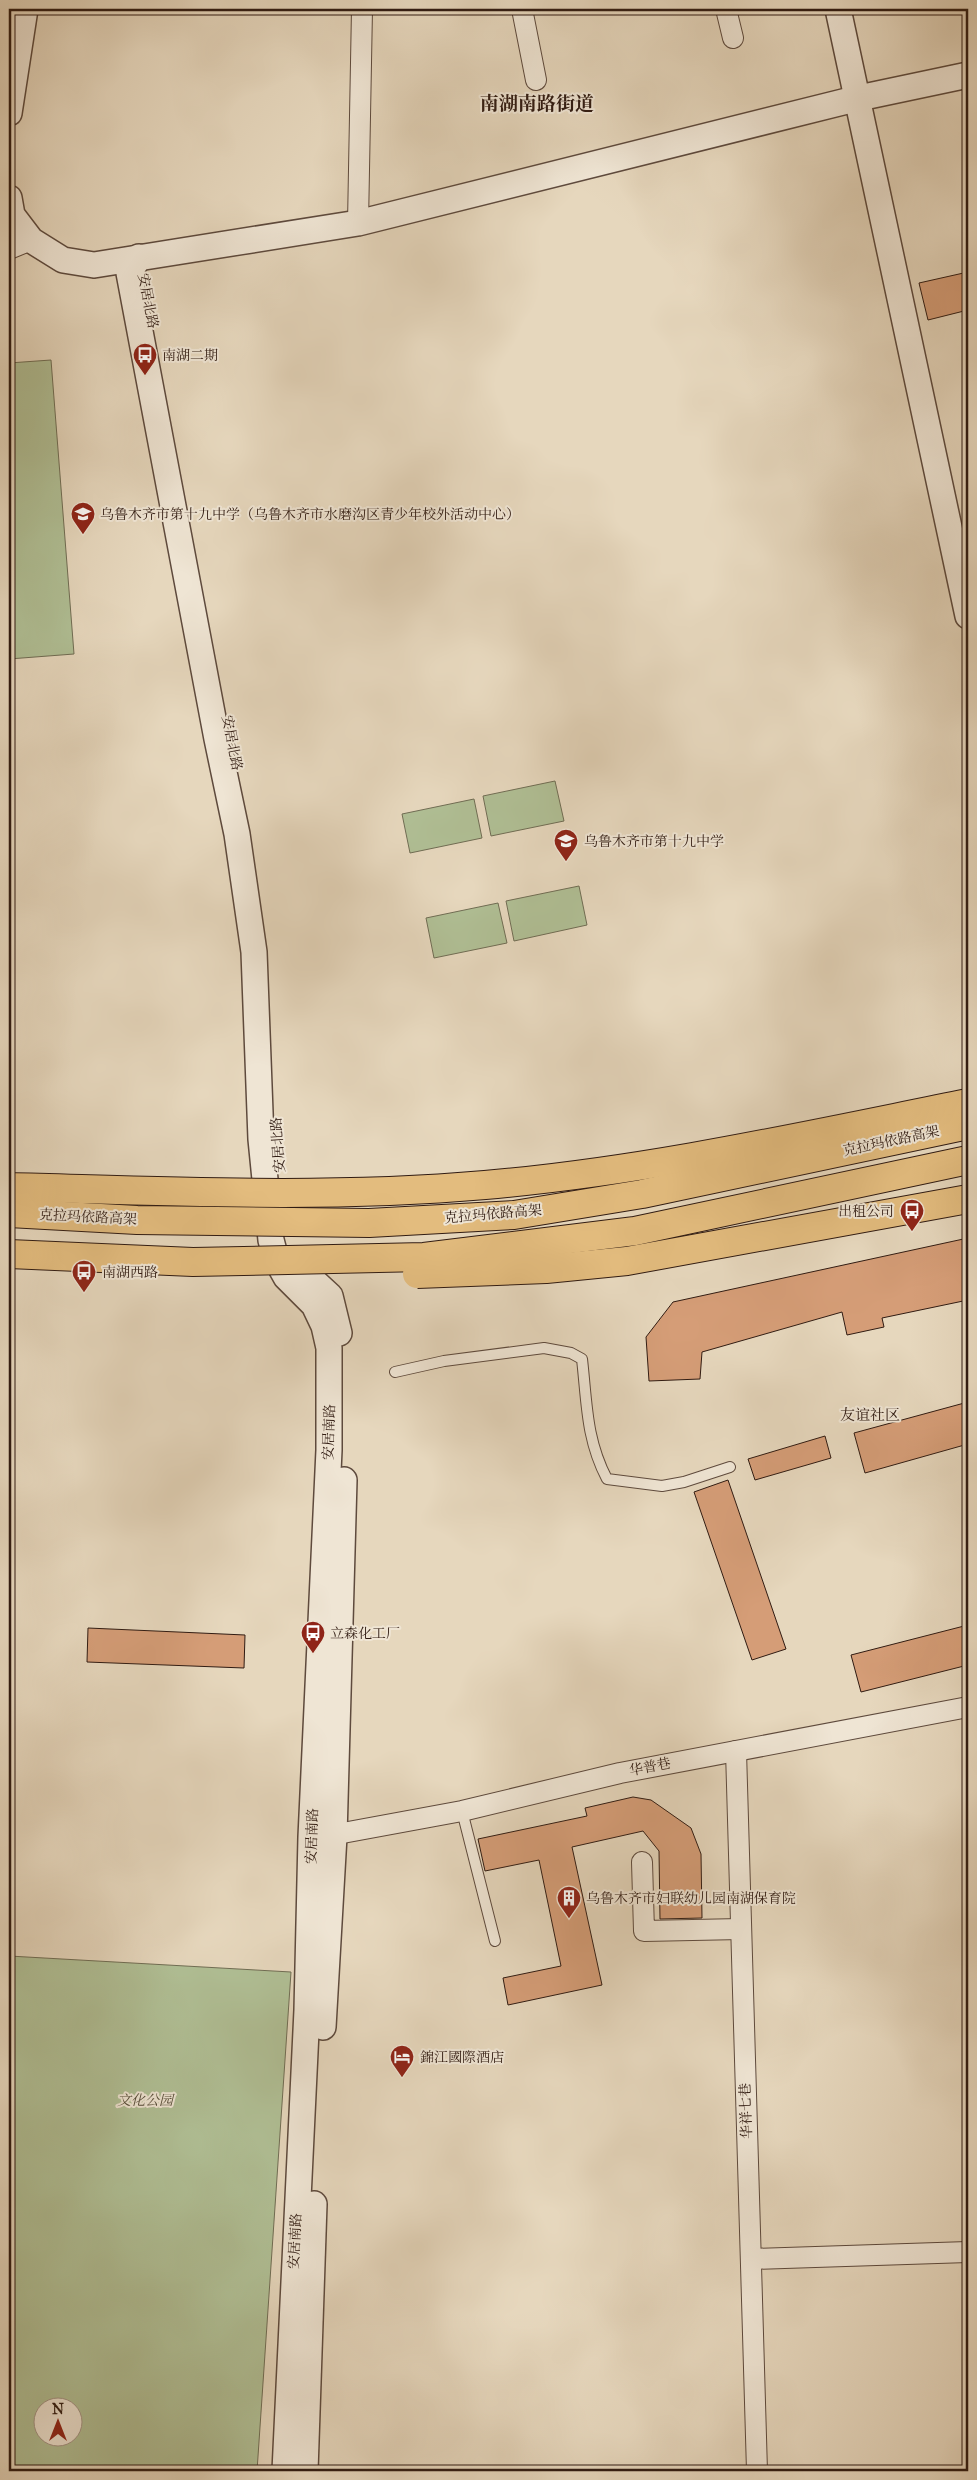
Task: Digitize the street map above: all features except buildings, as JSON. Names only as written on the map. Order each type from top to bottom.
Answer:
[{"type":"highway","points":[[9,1187],[355,1194],[486,1185],[673,1161],[968,1103]]},
{"type":"highway","name":"克拉玛依路高架","points":[[9,1213],[137,1220],[370,1223],[514,1216],[642,1194],[968,1125]]},
{"type":"highway","points":[[193,1262],[424,1257],[635,1231],[968,1160]]},
{"type":"highway","points":[[9,1254],[193,1262],[390,1275],[546,1269],[627,1261],[968,1199]]},
{"type":"street","points":[[9,15],[10,9]]},
{"type":"street","points":[[9,113],[25,9]]},
{"type":"street","points":[[358,223],[362,9]]},
{"type":"street","points":[[522,9],[536,80]]},
{"type":"street","points":[[726,9],[733,38]]},
{"type":"street","points":[[838,9],[968,616]]},
{"type":"street","points":[[134,265],[358,223],[858,98],[968,75]]},
{"type":"street","name":"安居北路","points":[[9,198],[16,242],[63,260],[94,265],[134,265],[249,828],[268,948],[276,1134],[277,1226]]},
{"type":"street","name":"安居南路","points":[[277,1226],[291,1259],[330,1296],[346,1362],[343,1561],[307,2010],[285,2471]]},
{"type":"street","name":"华普巷","points":[[322,1837],[462,1811],[620,1773],[968,1707]]},
{"type":"street","name":"华祥七巷","points":[[736,1751],[757,2471]]},
{"type":"street","name":"安居南路","points":[[305,2471],[315,2186],[322,1837]]},
{"type":"street","points":[[642,1862],[644,1931],[741,1929]]},
{"type":"street","points":[[751,2259],[968,2252]]},
{"type":"lane","points":[[395,1372],[437,1362],[544,1348],[571,1353],[582,1359],[590,1435],[597,1459],[607,1479],[662,1486],[684,1482],[730,1467]]},
{"type":"lane","points":[[462,1811],[495,1941]]},
{"type":"green space","points":[[51,360],[74,654],[9,659],[9,363]]},
{"type":"green space","points":[[555,781],[564,821],[491,836],[483,796]]},
{"type":"green space","points":[[474,799],[482,838],[410,853],[402,814]]},
{"type":"green space","points":[[579,886],[587,925],[514,941],[506,901]]},
{"type":"green space","points":[[498,903],[507,943],[434,958],[426,918]]},
{"type":"green space","name":"文化公园","points":[[9,1956],[291,1972],[257,2471],[9,2471]]},
{"type":"place","name":"南湖二期","points":[[145,376]]},
{"type":"place","name":"乌鲁木齐市第十九中学（乌鲁木齐市水磨沟区青少年校外活动中心）","points":[[83,535]]},
{"type":"place","name":"乌鲁木齐市第十九中学","points":[[566,862]]},
{"type":"place","name":"出租公司","points":[[912,1232]]},
{"type":"place","name":"南湖西路","points":[[84,1293]]},
{"type":"place","name":"立森化工厂","points":[[313,1654]]},
{"type":"place","name":"乌鲁木齐市妇联幼儿园南湖保育院","points":[[569,1919]]},
{"type":"place","name":"錦江國際酒店","points":[[402,2078]]},
{"type":"district","name":"南湖南路街道","points":[[537,103]]},
{"type":"district","name":"友谊社区","points":[[870,1415]]}]
